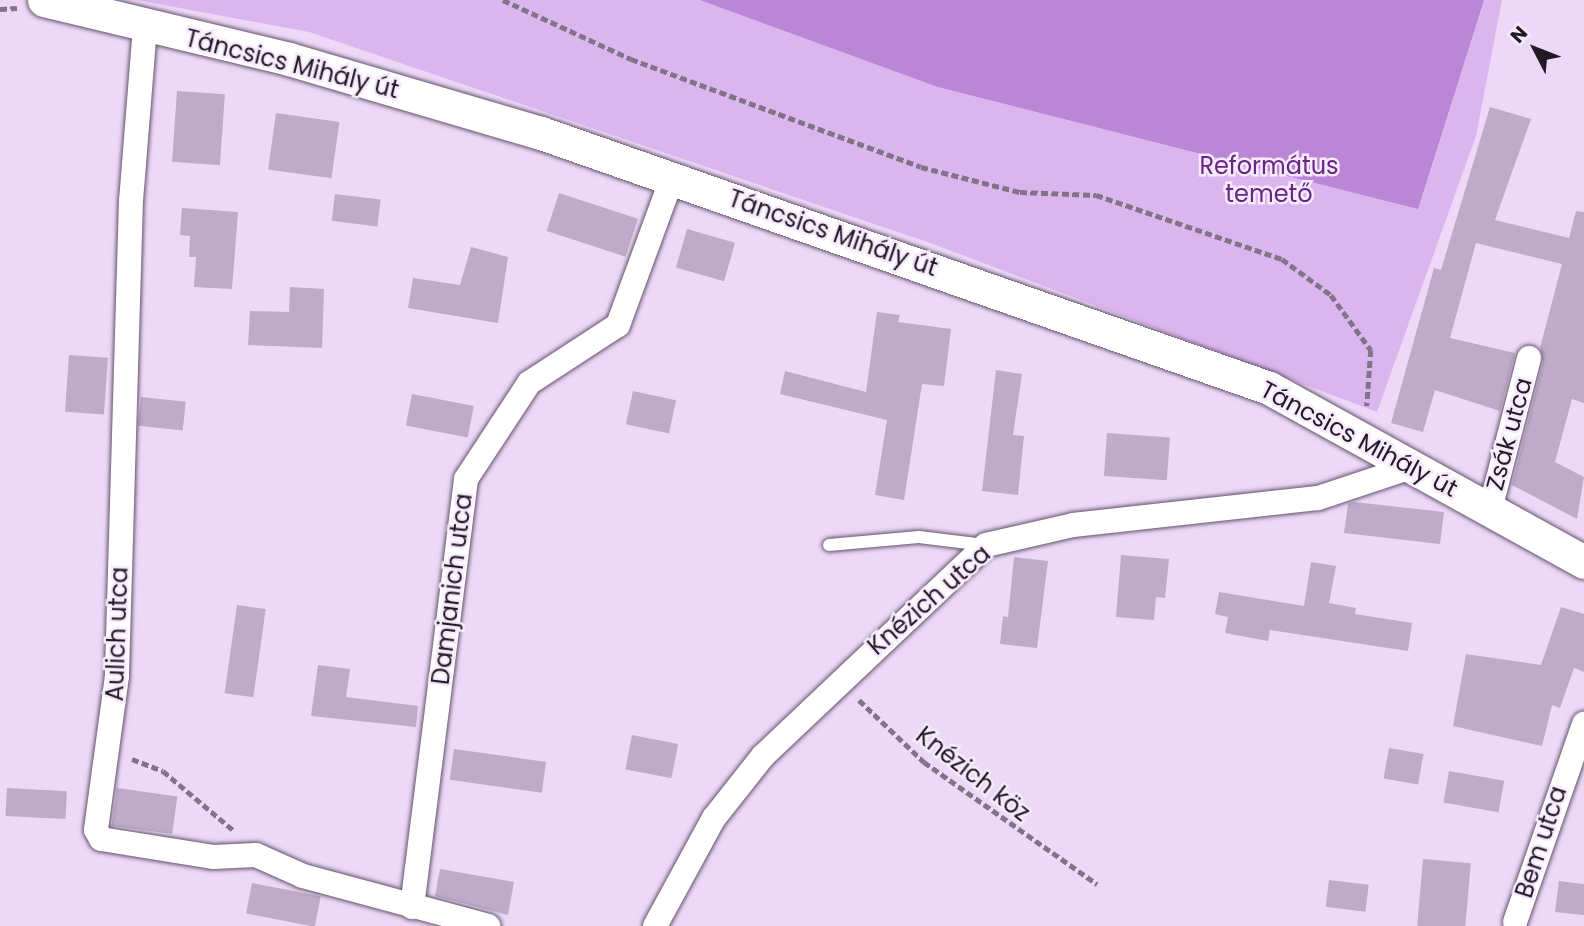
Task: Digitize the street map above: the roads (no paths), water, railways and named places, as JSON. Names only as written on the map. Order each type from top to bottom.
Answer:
[{"type":"main road","name":"Táncsics Mihály út","points":[[44,0],[145,27],[289,59],[541,133],[1269,388],[1364,438],[1584,562]]},
{"type":"street","name":"Aulich utca","points":[[145,27],[131,200],[112,739],[96,830],[101,839],[213,857],[256,855],[303,876],[488,926]]},
{"type":"street","name":"Damjanich utca","points":[[412,907],[466,479],[528,383],[618,325],[672,178]]},
{"type":"street","name":"Zsák utca","points":[[1490,510],[1529,358]]},
{"type":"street","name":"Knézich utca","points":[[655,926],[713,818],[763,756],[839,680],[986,545],[1073,525],[1318,498],[1414,466]]},
{"type":"street","name":"Bem utca","points":[[1515,922],[1584,724]]},
{"type":"lane","points":[[829,545],[919,537],[986,545]]},
{"type":"park label","name":"Református temető","points":[[1269,180]]}]
